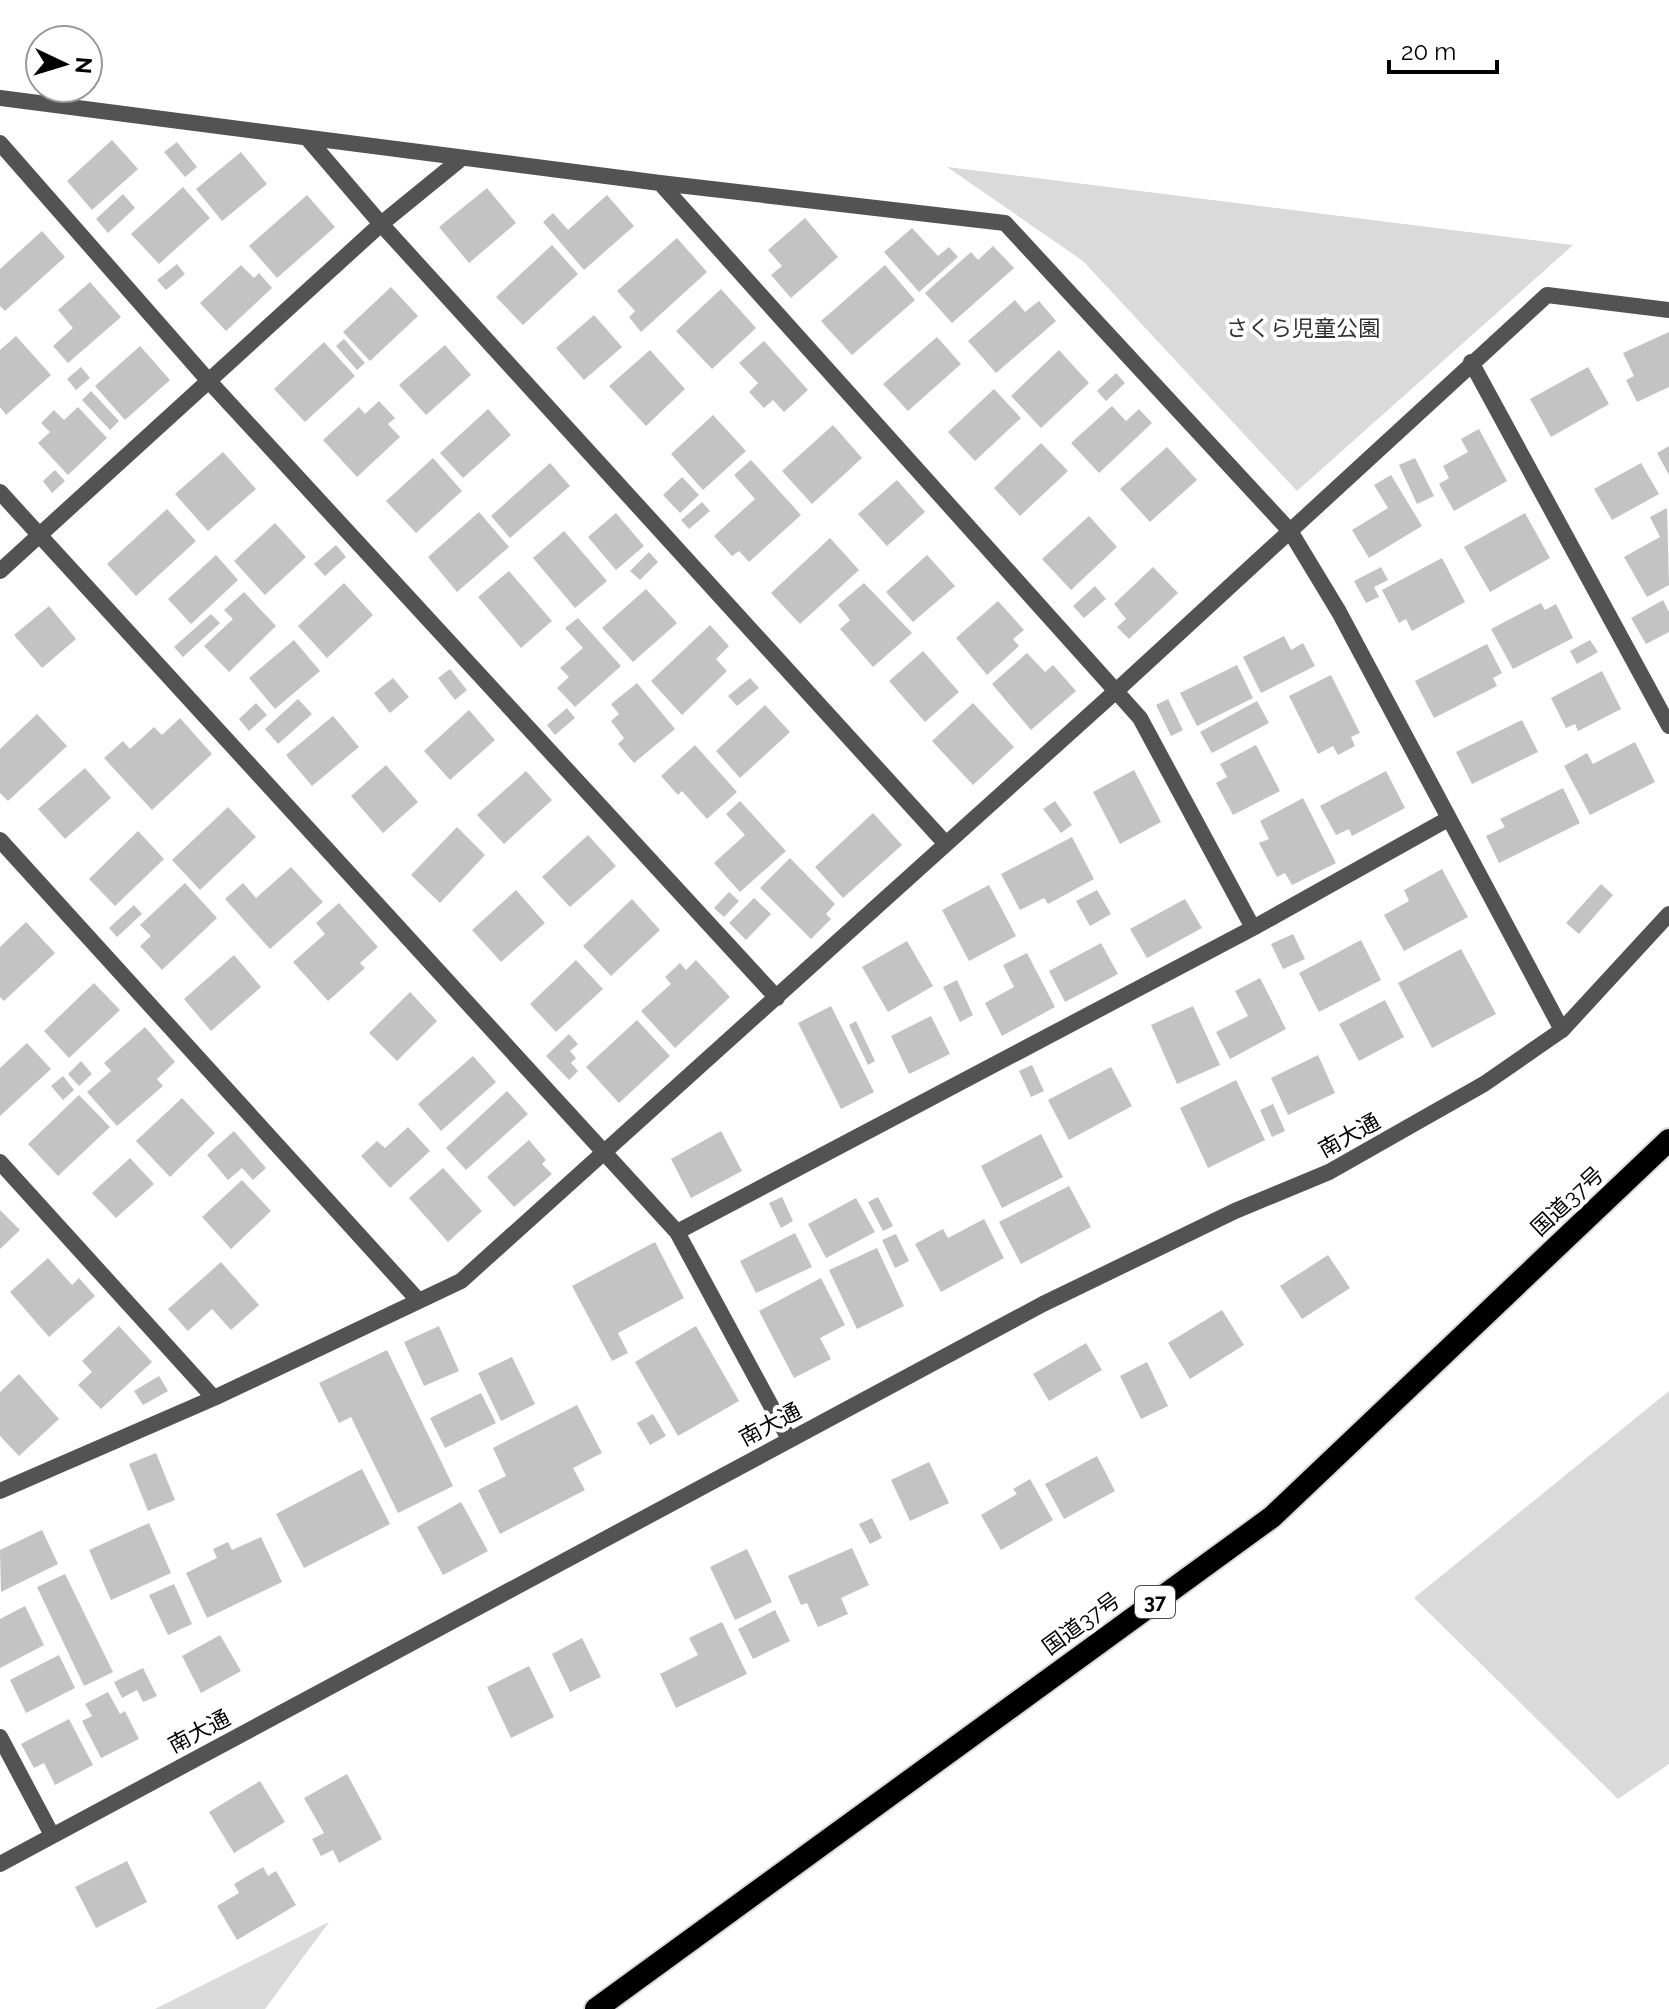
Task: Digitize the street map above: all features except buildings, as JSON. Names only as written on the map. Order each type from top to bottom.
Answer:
[{"type":"highway","name":"国道37号","points":[[597,2009],[1272,1517],[1669,1140]]},
{"type":"street","points":[[0,98],[660,183],[1005,223],[1290,531],[1339,612],[1562,1030]]},
{"type":"street","points":[[308,139],[381,224],[946,844]]},
{"type":"street","points":[[0,143],[207,379],[777,998]]},
{"type":"street","points":[[0,571],[207,379],[381,224],[462,158]]},
{"type":"street","points":[[660,183],[1140,718],[1253,928]]},
{"type":"street","points":[[0,1491],[214,1398],[461,1281],[1116,691],[1547,295],[1669,310]]},
{"type":"street","points":[[1471,362],[1669,726]]},
{"type":"street","points":[[0,492],[602,1154],[677,1232],[789,1439]]},
{"type":"street","points":[[677,1232],[1253,928],[1448,819]]},
{"type":"street","points":[[0,840],[418,1300]]},
{"type":"street","name":"南大通","points":[[0,1864],[1043,1304],[1235,1211],[1329,1172],[1484,1084],[1562,1030],[1669,914]]},
{"type":"street","points":[[0,1162],[214,1398]]},
{"type":"street","points":[[0,1737],[52,1835]]},
{"type":"green space","name":"さくら児童公園","points":[[947,167],[1573,245],[1297,491],[1083,261]]},
{"type":"green space","points":[[1669,1391],[1669,1764],[1618,1799],[1414,1598]]},
{"type":"green space","points":[[329,1922],[265,2009],[155,2009]]}]
